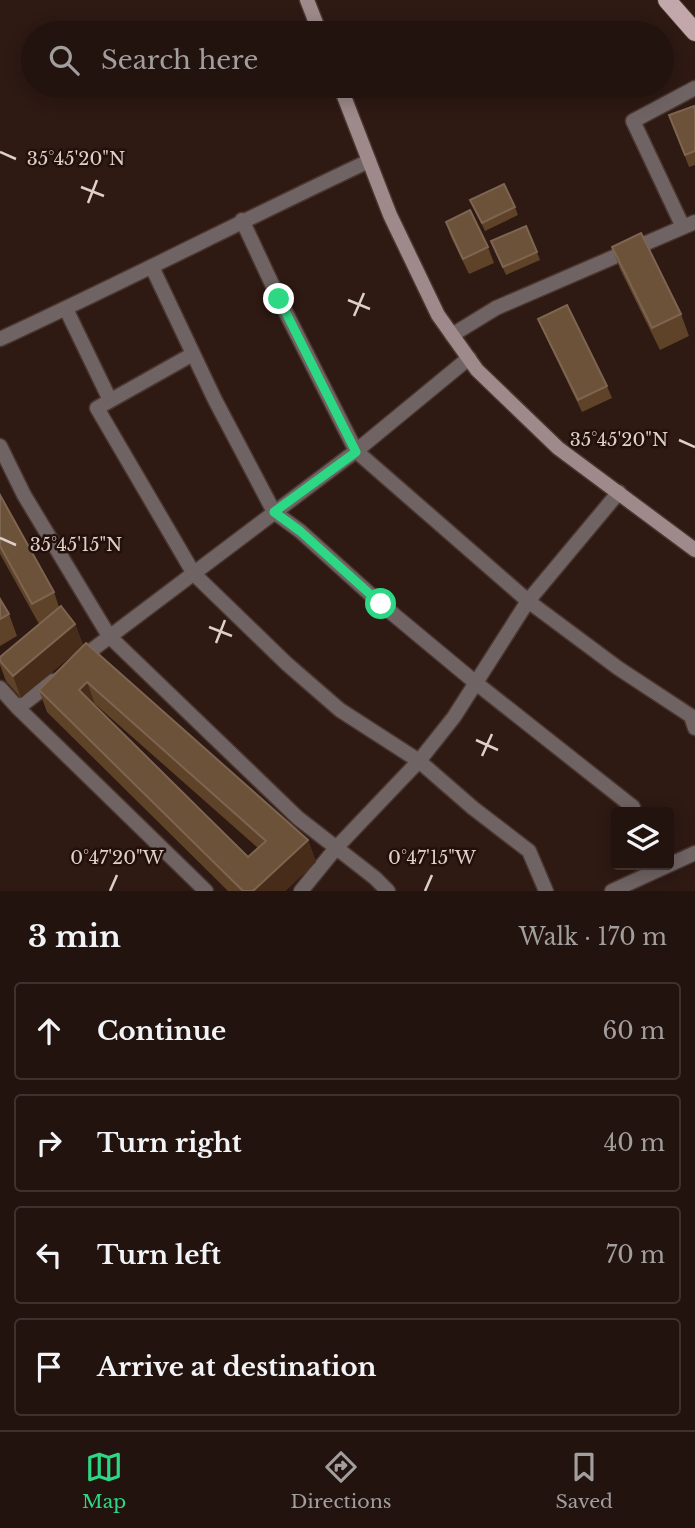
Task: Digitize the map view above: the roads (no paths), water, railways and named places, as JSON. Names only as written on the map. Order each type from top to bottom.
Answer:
[{"type":"main road","points":[[307,0],[315,21]]},
{"type":"main road","points":[[667,0],[695,32]]},
{"type":"main road","points":[[345,98],[390,215],[438,315],[477,370],[558,449],[695,550]]},
{"type":"street","points":[[452,335],[496,308],[689,225],[633,121],[695,88]]},
{"type":"street","points":[[0,339],[152,267],[242,220],[369,162]]},
{"type":"street","points":[[242,220],[356,452],[528,601],[618,668],[691,716],[695,728]]},
{"type":"street","points":[[152,267],[274,512],[300,531],[381,604],[476,683],[633,807]]},
{"type":"street","points":[[65,309],[110,400]]},
{"type":"street","points":[[193,354],[97,408],[194,574],[287,664],[341,710],[419,761],[473,808],[529,851],[546,891]]},
{"type":"street","points":[[18,708],[109,636],[356,452],[469,358]]},
{"type":"street","points":[[0,446],[24,495],[109,636],[298,818],[388,891]]},
{"type":"street","points":[[301,891],[336,848],[419,761],[454,717],[528,601],[619,492]]},
{"type":"street","points":[[0,688],[206,891]]},
{"type":"street","points":[[612,891],[643,871],[695,853]]}]
